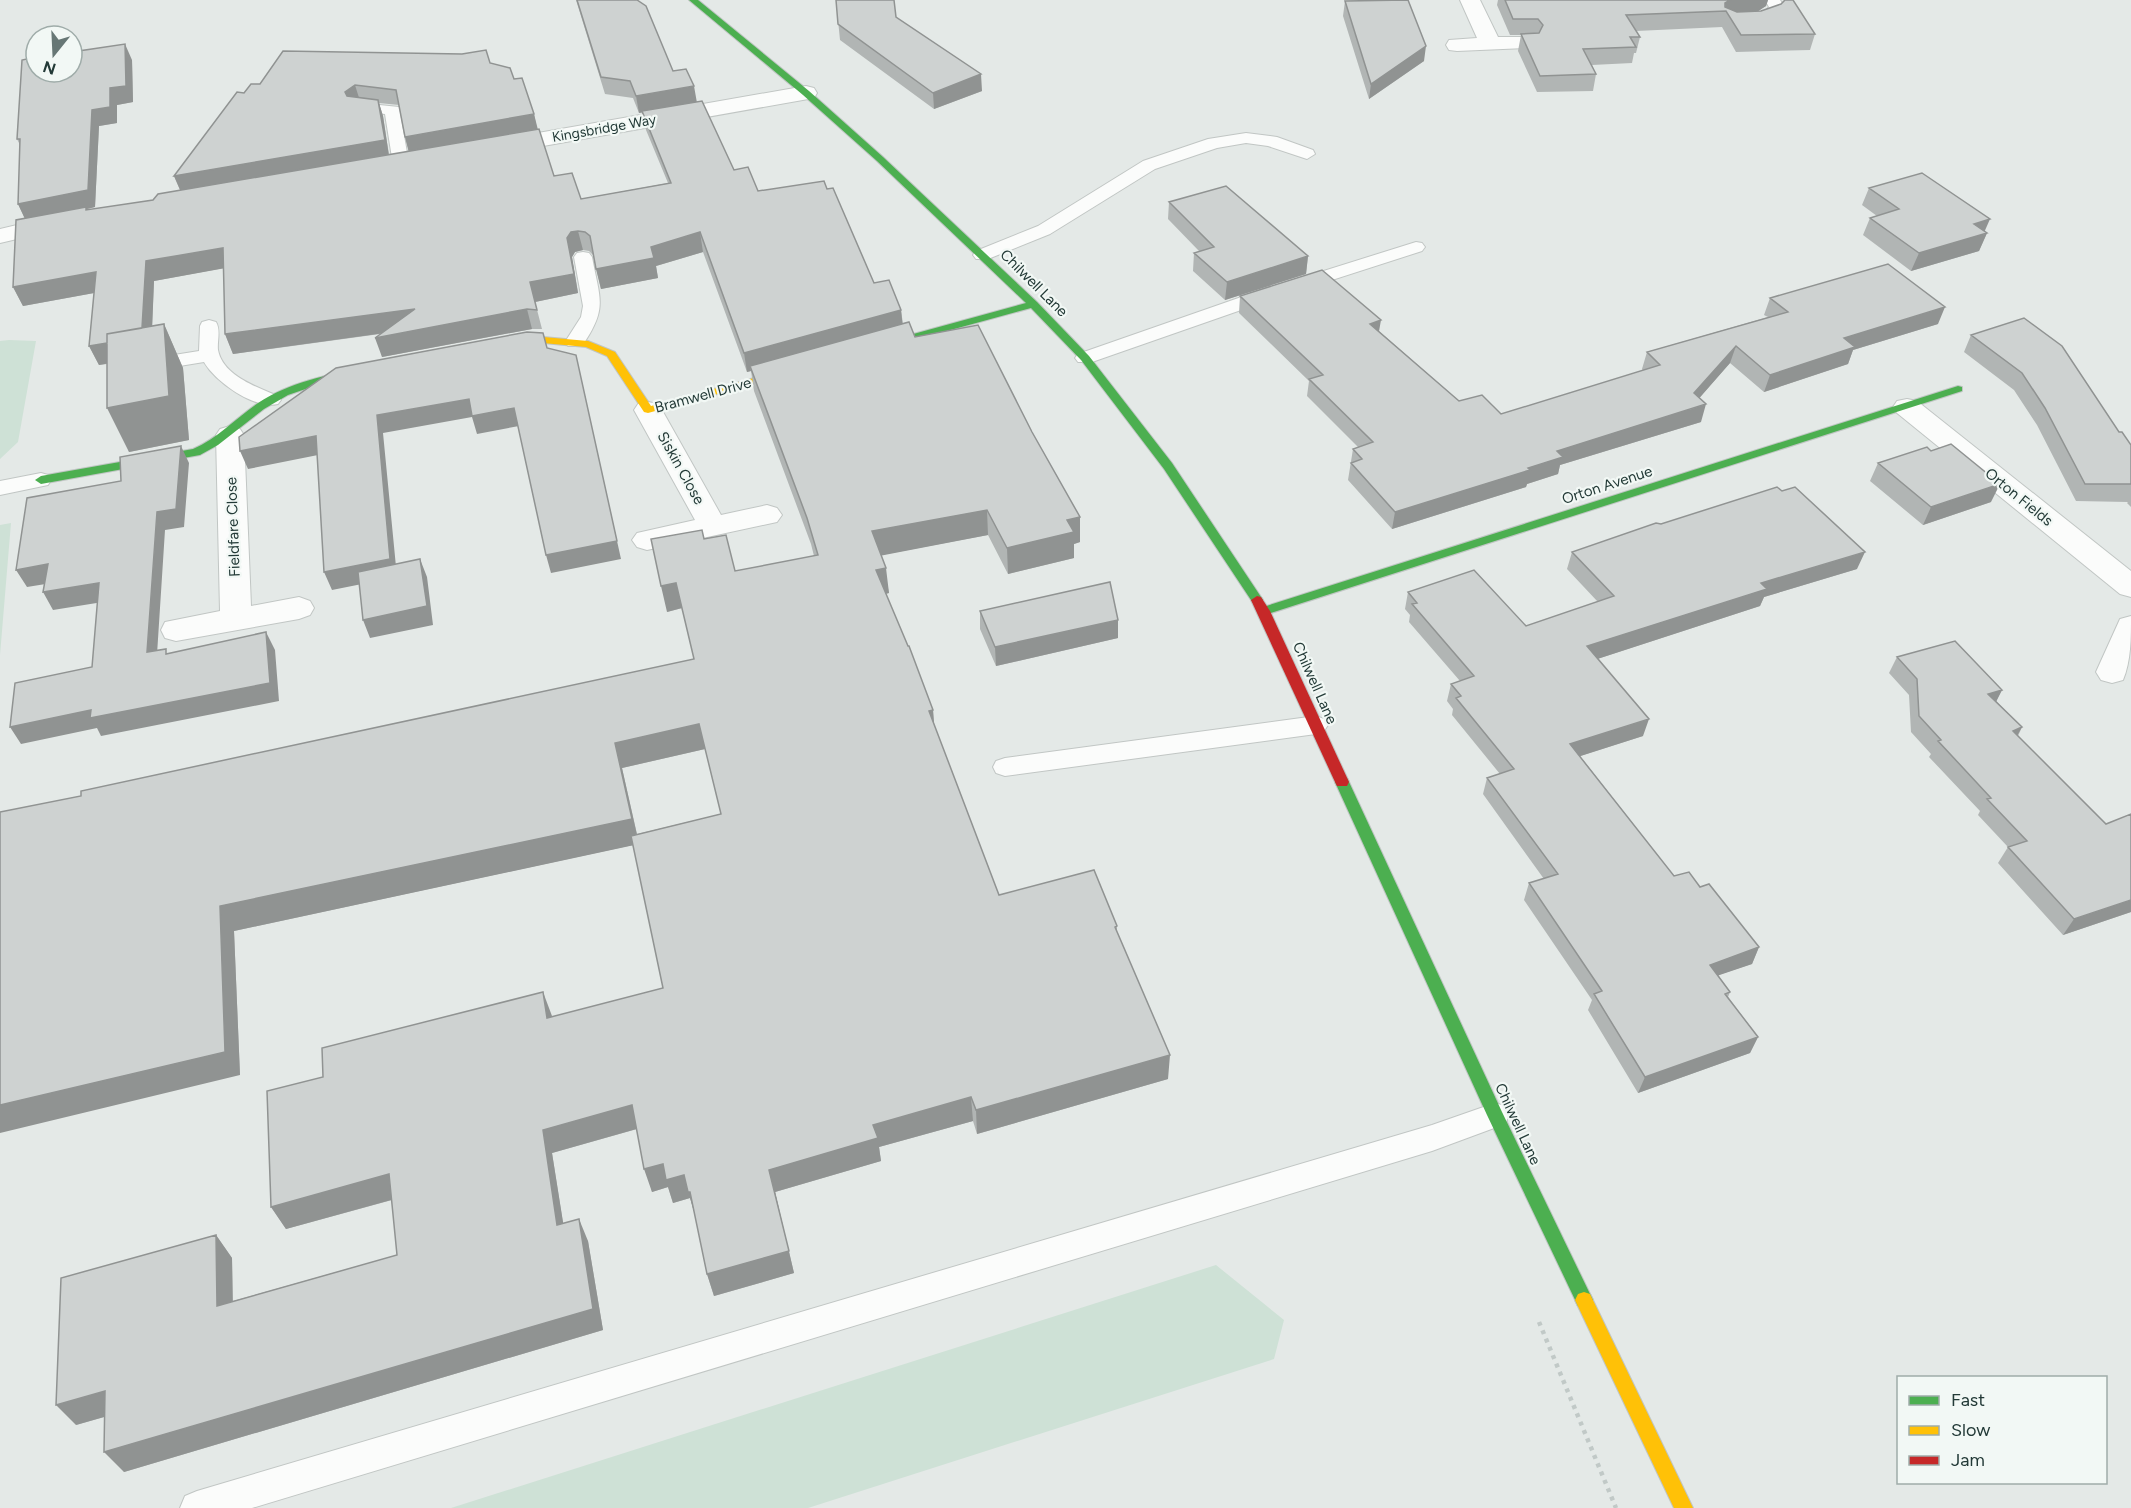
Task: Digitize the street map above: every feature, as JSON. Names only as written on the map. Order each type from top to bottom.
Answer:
[{"type":"street","name":"Chilwell Lane","points":[[693,0],[806,93],[982,255],[1085,358],[1168,466],[1264,611],[1495,1115],[1683,1508]]},
{"type":"street","points":[[1470,0],[1491,44]]},
{"type":"street","points":[[1457,45],[1527,42]]},
{"type":"street","name":"Kingsbridge Way","points":[[482,150],[806,93]]},
{"type":"street","points":[[377,168],[424,160]]},
{"type":"street","points":[[0,236],[85,218]]},
{"type":"street","points":[[854,354],[1033,304]]},
{"type":"street","name":"Bramwell Drive","points":[[485,348],[532,339],[588,344],[611,354],[648,410],[808,366]]},
{"type":"street","points":[[41,480],[196,452],[230,435],[258,408],[282,392],[310,381],[380,368]]},
{"type":"street","name":"Orton Avenue","points":[[1264,611],[1907,408],[1958,389]]},
{"type":"street","name":"Orton Fields","points":[[1907,408],[2131,587]]},
{"type":"street","name":"Siskin Close","points":[[648,410],[713,526]]},
{"type":"street","name":"Fieldfare Close","points":[[230,435],[236,619]]},
{"type":"street","name":"Siskin Close","points":[[647,540],[767,515]]},
{"type":"street","points":[[176,630],[299,608]]},
{"type":"street","points":[[2112,672],[2131,627]]},
{"type":"lane","points":[[1740,21],[1769,17],[1777,7],[1772,0]]},
{"type":"lane","points":[[360,108],[393,110],[401,164]]},
{"type":"lane","points":[[982,255],[1044,230],[1149,165],[1214,143],[1246,138],[1271,141],[1307,154]]},
{"type":"lane","points":[[1085,358],[1257,298],[1416,247]]},
{"type":"lane","points":[[575,342],[590,317],[592,306],[583,257]]},
{"type":"lane","points":[[209,326],[209,354],[226,377],[245,390],[271,400]]},
{"type":"lane","points":[[134,368],[209,354]]},
{"type":"lane","points":[[0,488],[41,480]]},
{"type":"lane","points":[[1005,767],[1316,726]]},
{"type":"lane","points":[[197,1508],[1432,1138],[1495,1115]]},
{"type":"green space","points":[[0,341],[36,341],[18,442],[0,459]]},
{"type":"green space","points":[[11,523],[0,655],[0,525]]},
{"type":"green space","points":[[1216,1265],[1284,1320],[1274,1359],[808,1508],[451,1508]]},
{"type":"building","points":[[577,0],[637,0],[646,6],[673,71],[686,69],[694,86],[636,96],[630,81],[601,77]]},
{"type":"building","points":[[836,0],[894,0],[896,17],[981,74],[933,93],[838,24]]},
{"type":"building","points":[[1408,0],[1426,46],[1371,84],[1345,1]]},
{"type":"building","points":[[1505,0],[1730,0],[1725,3],[1725,7],[1737,12],[1761,11],[1781,4],[1785,0],[1793,0],[1815,34],[1741,35],[1726,11],[1626,15],[1640,37],[1630,37],[1636,47],[1583,49],[1596,74],[1540,76],[1521,34],[1539,33],[1543,25],[1538,19],[1513,19]]},
{"type":"building","points":[[125,44],[126,86],[110,88],[110,107],[92,110],[88,190],[18,204],[20,139],[17,139],[22,60],[24,60],[24,84],[84,84],[84,50]]},
{"type":"building","points":[[486,50],[490,63],[510,68],[514,79],[522,78],[534,114],[405,137],[396,90],[355,85],[345,92],[347,96],[378,100],[385,140],[174,176],[237,92],[244,93],[251,84],[260,84],[283,51],[462,54]]},
{"type":"building","points":[[702,101],[734,170],[748,167],[758,191],[824,181],[827,189],[833,188],[874,283],[889,280],[901,310],[744,353],[700,232],[651,247],[654,258],[596,269],[590,236],[585,232],[571,232],[567,238],[574,274],[530,282],[537,310],[527,309],[375,338],[415,309],[225,334],[223,248],[146,261],[142,328],[107,334],[107,343],[89,346],[96,272],[13,287],[16,220],[86,207],[86,210],[153,200],[158,194],[539,129],[554,176],[572,173],[581,199],[671,183],[642,111]]},
{"type":"building","points":[[1922,173],[1990,219],[1974,224],[1987,233],[1919,253],[1870,218],[1899,209],[1869,188]]},
{"type":"building","points":[[1226,186],[1308,256],[1227,282],[1194,253],[1214,247],[1169,202]]},
{"type":"building","points":[[1888,264],[1945,307],[1844,338],[1855,347],[1770,375],[1736,346],[1694,393],[1706,404],[1557,451],[1563,457],[1528,468],[1530,470],[1395,512],[1351,463],[1362,459],[1353,449],[1373,442],[1309,379],[1323,375],[1240,296],[1322,270],[1381,320],[1370,324],[1459,401],[1482,395],[1501,414],[1660,365],[1647,352],[1788,312],[1770,298]]},
{"type":"building","points":[[2024,318],[2062,346],[2119,432],[2122,432],[2131,445],[2131,484],[2085,484],[2045,408],[2022,373],[1971,335]]},
{"type":"building","points":[[909,322],[915,337],[978,325],[1032,432],[1080,517],[1067,520],[1074,532],[1007,548],[987,510],[872,531],[886,568],[876,570],[909,646],[933,710],[929,711],[999,895],[1094,870],[1117,926],[1115,927],[1170,1055],[976,1110],[971,1097],[873,1125],[878,1138],[769,1170],[789,1251],[707,1274],[690,1192],[688,1192],[684,1175],[666,1180],[663,1164],[644,1169],[632,1105],[543,1130],[557,1225],[579,1219],[593,1309],[104,1452],[105,1391],[56,1405],[61,1278],[216,1235],[217,1306],[397,1255],[389,1174],[271,1207],[267,1091],[323,1077],[322,1048],[543,992],[547,1018],[663,988],[631,836],[721,814],[699,724],[615,743],[632,819],[220,906],[225,1052],[0,1105],[0,812],[81,796],[81,791],[694,659],[676,583],[661,586],[651,539],[702,530],[704,539],[726,535],[735,571],[818,555],[807,518],[750,366]]},
{"type":"building","points":[[164,324],[169,396],[107,408],[107,334]]},
{"type":"building","points":[[527,332],[543,333],[547,348],[576,355],[617,541],[546,555],[514,408],[472,416],[469,399],[377,415],[390,559],[324,572],[316,436],[240,451],[239,437],[336,368]]},
{"type":"building","points":[[1951,444],[2000,484],[1931,507],[1878,463],[1927,447],[1931,451]]},
{"type":"building","points":[[181,446],[176,509],[157,512],[147,652],[166,649],[166,654],[266,632],[270,683],[90,718],[91,710],[10,727],[15,683],[92,667],[99,583],[43,592],[48,564],[16,570],[27,498],[121,481],[120,457]]},
{"type":"building","points":[[1777,487],[1782,491],[1795,487],[1865,552],[1761,583],[1767,589],[1587,646],[1649,719],[1570,744],[1674,876],[1689,872],[1700,887],[1709,884],[1759,947],[1710,965],[1730,992],[1725,994],[1758,1037],[1645,1077],[1594,994],[1602,991],[1529,883],[1558,874],[1487,778],[1514,769],[1456,698],[1461,696],[1451,684],[1474,676],[1412,604],[1417,603],[1408,592],[1474,570],[1526,626],[1614,596],[1572,552],[1656,523],[1661,524]]},
{"type":"building","points":[[420,559],[427,606],[363,620],[358,572]]},
{"type":"building","points":[[1110,582],[1118,620],[995,647],[980,611]]},
{"type":"building","points":[[1955,641],[2002,690],[1988,694],[2022,727],[2013,731],[2106,824],[2131,814],[2131,900],[2074,919],[2008,847],[2027,841],[1987,799],[1991,798],[1938,741],[1941,740],[1919,716],[1917,679],[1897,657]]},
{"type":"traffic: fast","points":[[693,0],[806,93],[880,159],[1033,304],[1085,358],[1168,466],[1257,600]]},
{"type":"traffic: fast","points":[[870,349],[1033,304]]},
{"type":"traffic: fast","points":[[41,480],[196,452],[214,443],[260,407],[284,393],[323,380],[364,371]]},
{"type":"traffic: fast","points":[[1264,611],[1958,389]]},
{"type":"traffic: fast","points":[[1342,782],[1495,1115],[1584,1300]]},
{"type":"traffic: slow","points":[[500,345],[532,339],[588,344],[611,354],[648,410],[794,370]]},
{"type":"traffic: slow","points":[[1584,1300],[1684,1508]]},
{"type":"traffic: jam","points":[[1257,600],[1342,782]]}]
